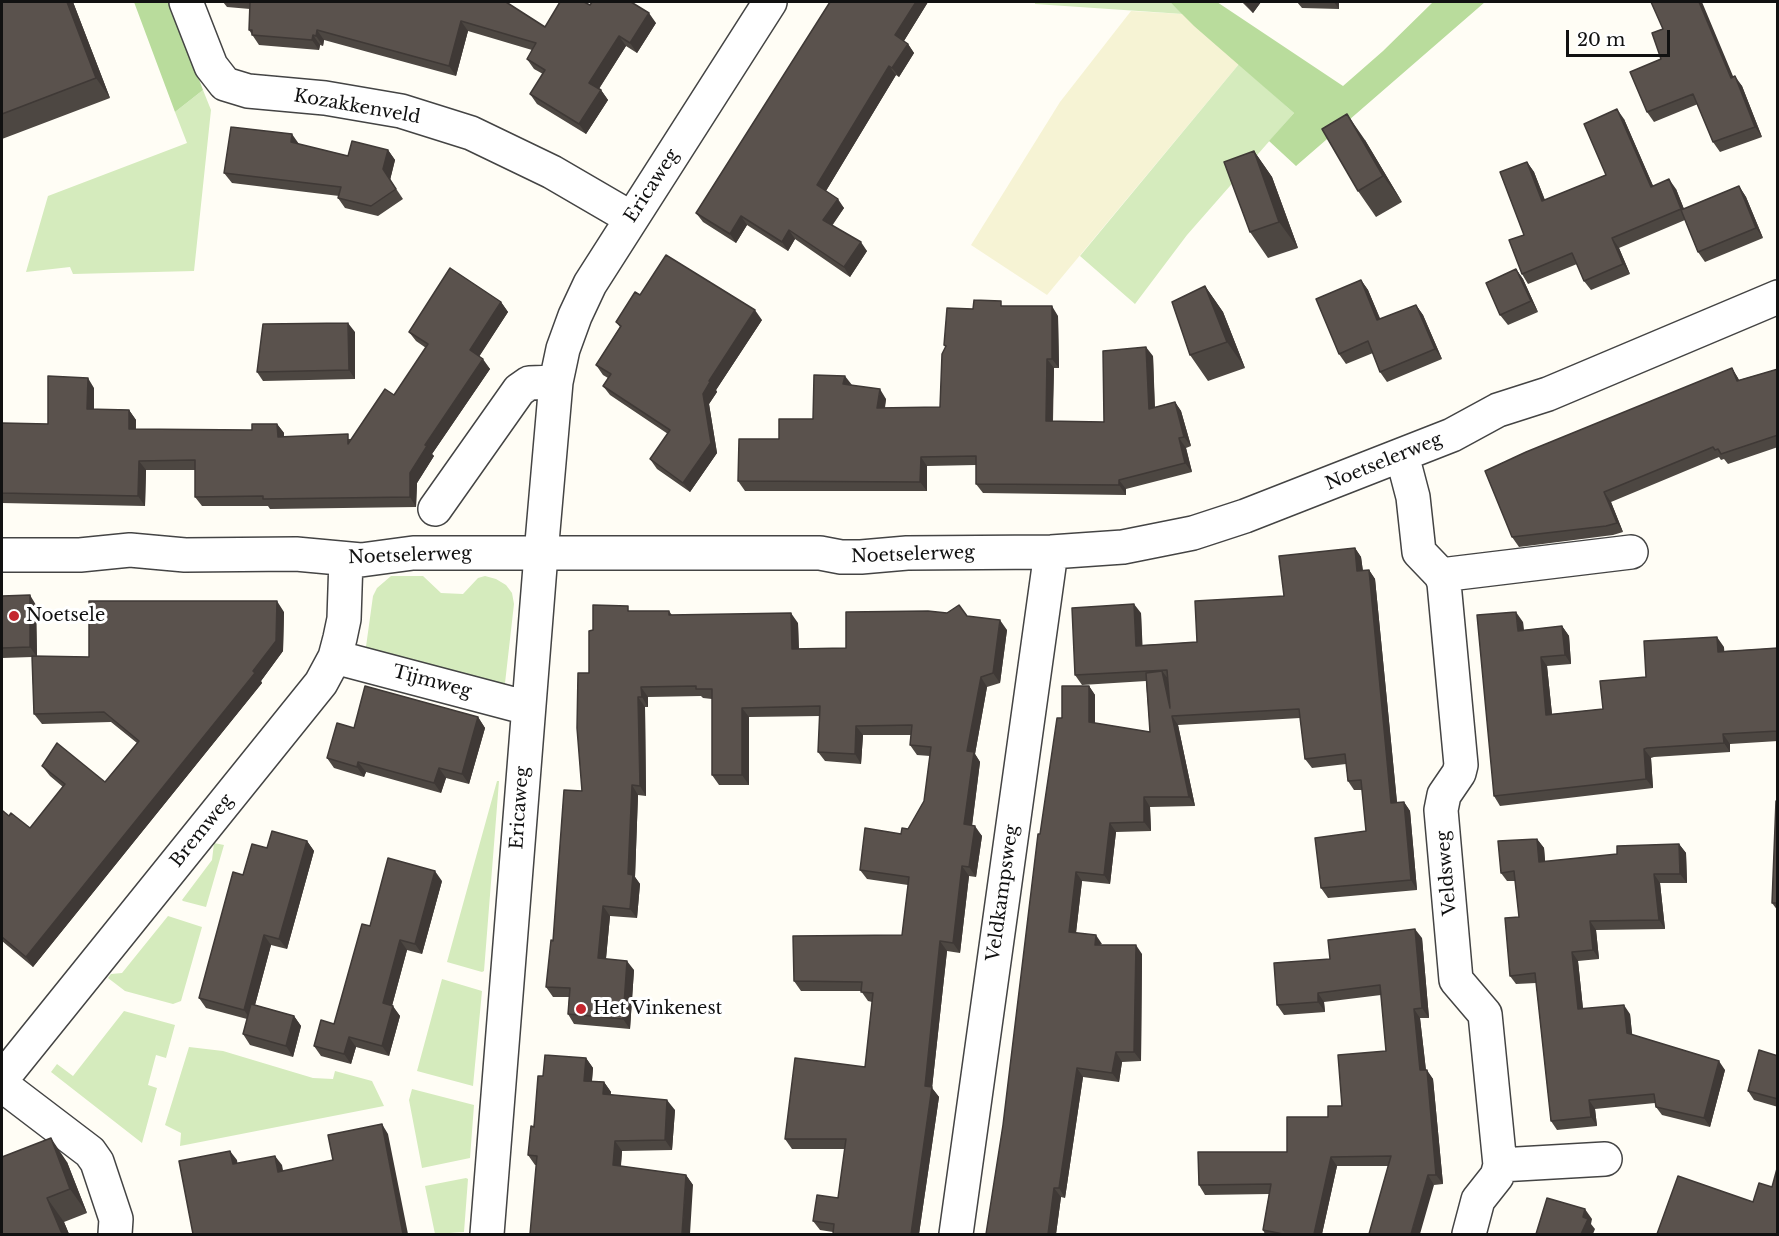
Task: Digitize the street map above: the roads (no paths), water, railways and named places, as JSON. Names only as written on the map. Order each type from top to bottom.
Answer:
[{"type":"street","name":"Kozakkenveld","points":[[186,2],[211,66],[225,84],[248,91],[325,98],[401,111],[471,133],[552,172],[631,218]]},
{"type":"street","name":"Ericaweg","points":[[487,1234],[541,554],[556,382],[563,349],[591,284],[770,2]]},
{"type":"street","name":"Noetselerweg","points":[[2,555],[80,555],[130,550],[185,555],[296,554],[361,560],[413,553],[820,553],[841,557],[861,557],[907,553],[1051,552],[1123,547],[1193,533],[1245,516],[1452,435],[1498,410],[1548,394],[1778,297]]},
{"type":"street","points":[[435,509],[519,390],[529,383],[556,382]]},
{"type":"street","points":[[1402,455],[1413,497],[1419,552],[1441,575],[1631,552]]},
{"type":"street","name":"Veldkampsweg","points":[[956,1234],[1051,552]]},
{"type":"street","name":"Bremweg","points":[[2,1079],[321,683],[335,657],[344,619],[346,559]]},
{"type":"street","name":"Veldsweg","points":[[1441,575],[1444,583],[1461,765],[1459,773],[1444,795],[1441,810],[1456,980],[1485,1014],[1500,1165]]},
{"type":"street","name":"Tijmweg","points":[[335,657],[528,708]]},
{"type":"street","points":[[2,1085],[90,1152],[97,1162],[116,1219],[115,1234]]},
{"type":"street","points":[[1469,1234],[1478,1200],[1497,1176],[1500,1165],[1605,1159]]},
{"type":"place","name":"Noetsele","points":[[14,616]]},
{"type":"place","name":"Het Vinkenest","points":[[581,1009]]}]
